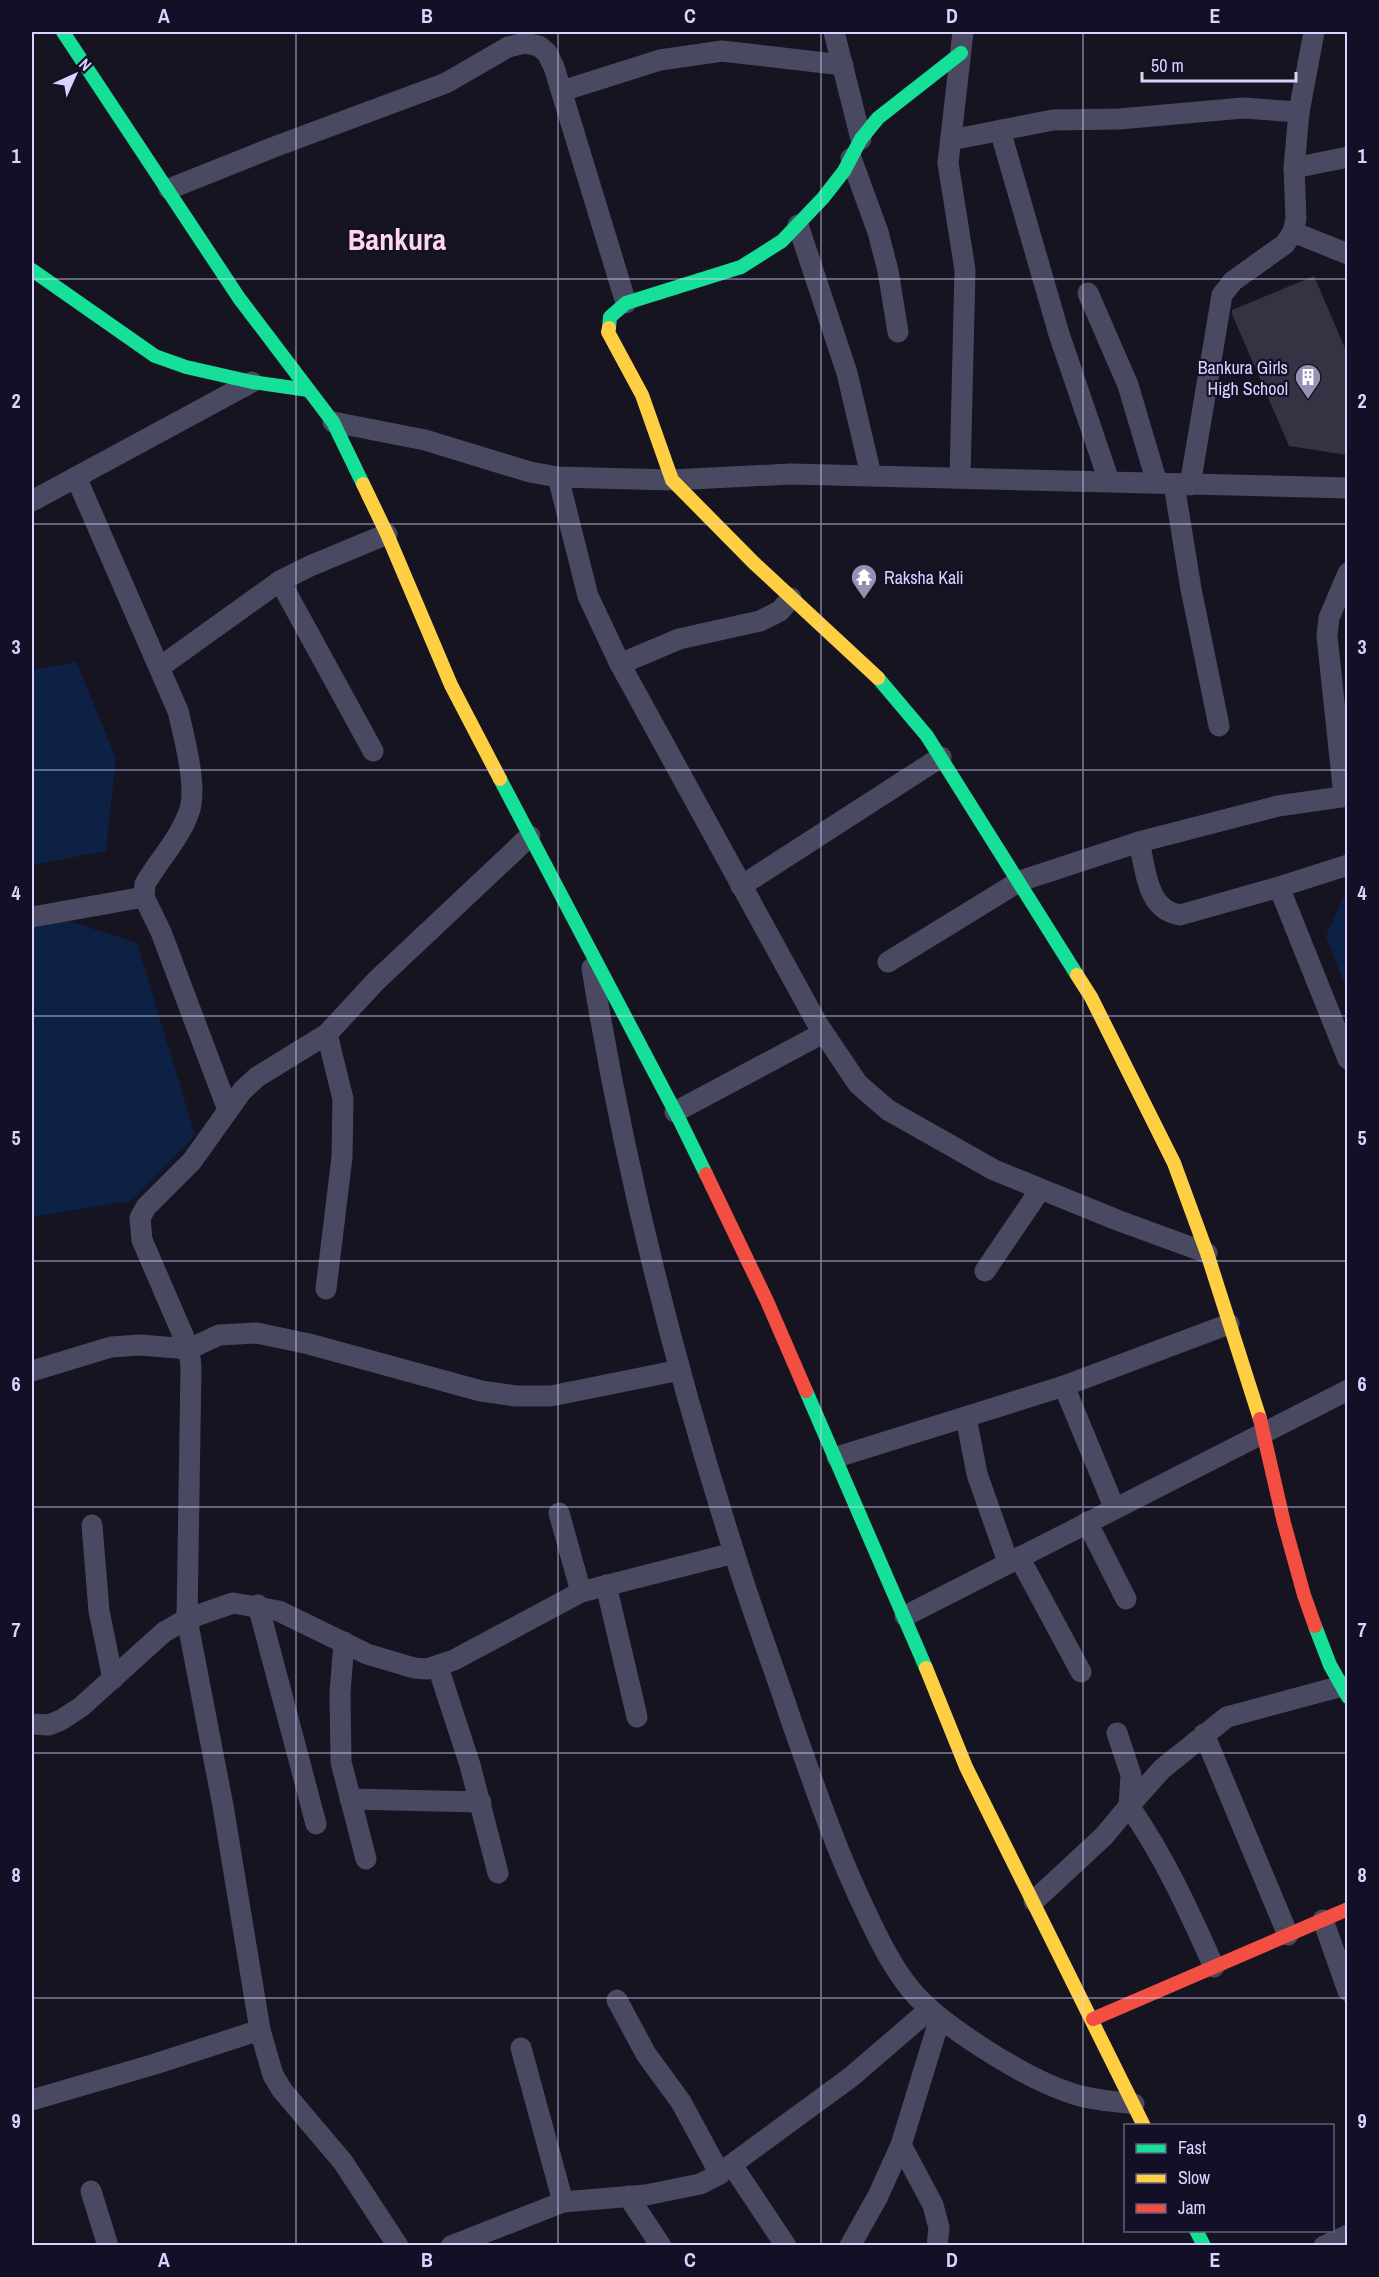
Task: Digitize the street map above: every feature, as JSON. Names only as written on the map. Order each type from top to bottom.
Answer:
[{"type":"street","points":[[63,32],[239,298],[333,422],[387,534],[451,685],[675,1112],[767,1301],[905,1616],[966,1767],[1143,2124]]},
{"type":"street","points":[[834,32],[861,139]]},
{"type":"street","points":[[960,477],[965,270],[948,164],[963,32]]},
{"type":"street","points":[[1174,484],[1222,295],[1233,281],[1285,244],[1293,232],[1296,219],[1294,168],[1299,112],[1314,32]]},
{"type":"street","points":[[169,189],[446,83],[508,47],[536,39],[554,67],[626,303]]},
{"type":"street","points":[[562,91],[660,60],[722,51],[843,65]]},
{"type":"street","points":[[961,53],[878,118],[861,139],[851,158],[823,198],[782,241],[741,267],[626,303],[609,317],[608,332],[642,395],[672,480],[791,598],[886,686],[927,736],[1020,881],[1096,1007],[1174,1163],[1208,1253],[1264,1431],[1284,1523],[1304,1595],[1330,1665],[1345,1692],[1227,1718],[1162,1769],[1104,1836],[1034,1901]]},
{"type":"street","points":[[951,140],[1053,120],[1136,118],[1244,108],[1299,112]]},
{"type":"street","points":[[1000,130],[1059,334],[1109,481]]},
{"type":"street","points":[[1294,168],[1347,157]]},
{"type":"street","points":[[851,158],[878,232],[888,272],[898,332]]},
{"type":"street","points":[[798,225],[847,373],[871,475]]},
{"type":"street","points":[[1293,232],[1347,254]]},
{"type":"street","points":[[32,270],[154,356],[186,367],[252,382],[308,390]]},
{"type":"street","points":[[1088,293],[1174,484],[1191,589],[1219,726]]},
{"type":"street","points":[[32,501],[252,382]]},
{"type":"street","points":[[333,422],[425,440],[530,472],[558,477],[672,480],[791,474],[871,475],[1347,488]]},
{"type":"street","points":[[76,477],[178,711],[187,753],[192,794],[190,811],[145,884],[144,897],[161,932],[228,1110]]},
{"type":"street","points":[[558,477],[588,596],[620,664],[824,1033],[858,1084],[888,1110],[994,1170],[1040,1190],[1208,1253]]},
{"type":"street","points":[[160,667],[280,581],[387,534]]},
{"type":"street","points":[[888,962],[1020,881],[1139,842],[1278,806],[1346,796],[1327,636],[1329,618],[1347,573]]},
{"type":"street","points":[[280,581],[373,751]]},
{"type":"street","points":[[620,664],[679,639],[760,621],[780,611],[791,598]]},
{"type":"street","points":[[741,886],[941,757]]},
{"type":"street","points":[[398,2246],[343,2162],[282,2090],[273,2075],[260,2030],[223,1806],[187,1619],[191,1367],[189,1348],[142,1240],[140,1218],[146,1207],[192,1161],[242,1091],[257,1077],[327,1034],[376,981],[530,836]]},
{"type":"street","points":[[1139,842],[1152,897],[1170,914],[1180,915],[1280,887],[1347,865]]},
{"type":"street","points":[[1280,887],[1347,1059]]},
{"type":"street","points":[[32,917],[144,897]]},
{"type":"street","points":[[589,946],[609,1071],[636,1195],[680,1370],[734,1553],[804,1758],[856,1893],[895,1968],[913,1993],[935,2014],[1010,2064],[1044,2082],[1069,2093],[1134,2104]]},
{"type":"street","points":[[675,1112],[824,1033]]},
{"type":"street","points":[[326,1289],[342,1157],[343,1099],[327,1034]]},
{"type":"street","points":[[985,1271],[1040,1190]]},
{"type":"street","points":[[837,1457],[1064,1386],[1229,1324]]},
{"type":"street","points":[[32,1371],[111,1347],[140,1345],[189,1348],[219,1335],[257,1333],[309,1344],[481,1391],[516,1396],[551,1396],[680,1370]]},
{"type":"street","points":[[1064,1386],[1114,1507]]},
{"type":"street","points":[[905,1616],[1114,1507],[1347,1390]]},
{"type":"street","points":[[966,1417],[976,1474],[1014,1560],[1081,1672]]},
{"type":"street","points":[[559,1513],[581,1592]]},
{"type":"street","points":[[1087,1522],[1126,1599]]},
{"type":"street","points":[[92,1525],[99,1611],[113,1679]]},
{"type":"street","points":[[32,1724],[49,1725],[61,1720],[81,1707],[164,1632],[187,1619],[233,1603],[258,1605],[279,1611],[367,1654],[427,1670],[438,1667],[581,1592],[734,1553]]},
{"type":"street","points":[[606,1585],[637,1717]]},
{"type":"street","points":[[258,1605],[316,1824]]},
{"type":"street","points":[[344,1642],[339,1736],[343,1774],[366,1859]]},
{"type":"street","points":[[438,1667],[481,1802],[498,1873]]},
{"type":"street","points":[[1117,1733],[1131,1775],[1130,1806],[1152,1839],[1214,1967]]},
{"type":"street","points":[[1204,1734],[1288,1935]]},
{"type":"street","points":[[350,1799],[481,1802]]},
{"type":"street","points":[[1093,2019],[1347,1909]]},
{"type":"street","points":[[1323,1920],[1347,1991]]},
{"type":"street","points":[[617,2000],[646,2054],[726,2169],[786,2246]]},
{"type":"street","points":[[850,2246],[878,2196],[901,2145],[935,2014]]},
{"type":"street","points":[[451,2246],[563,2202],[646,2195],[700,2184],[726,2169],[935,2014]]},
{"type":"street","points":[[32,2100],[260,2030]]},
{"type":"street","points":[[521,2048],[563,2202]]},
{"type":"street","points":[[901,2145],[933,2205],[939,2228],[937,2246]]},
{"type":"street","points":[[91,2191],[108,2246]]},
{"type":"street","points":[[628,2196],[661,2246]]},
{"type":"street","points":[[1197,2232],[1204,2246]]},
{"type":"street","points":[[1324,2246],[1347,2235]]},
{"type":"water","points":[[76,662],[116,758],[106,851],[32,865],[32,670]]},
{"type":"water","points":[[1347,889],[1347,991],[1326,936]]},
{"type":"water","points":[[63,919],[137,943],[195,1135],[131,1201],[32,1217],[32,928]]},
{"type":"building","name":"Bankura Girls High School","points":[[1314,276],[1347,353],[1347,455],[1289,446],[1232,314],[1232,310]]},
{"type":"traffic: fast","points":[[63,32],[239,298],[333,422],[363,484]]},
{"type":"traffic: fast","points":[[609,328],[610,317],[626,303],[741,267],[782,241],[823,198],[844,171],[861,139],[878,118],[961,53]]},
{"type":"traffic: fast","points":[[32,270],[155,356],[186,367],[252,382],[308,390]]},
{"type":"traffic: fast","points":[[878,678],[927,736],[1077,975]]},
{"type":"traffic: fast","points":[[500,779],[706,1174]]},
{"type":"traffic: fast","points":[[806,1391],[926,1668]]},
{"type":"traffic: fast","points":[[1315,1626],[1330,1665],[1348,1697]]},
{"type":"traffic: fast","points":[[1197,2232],[1204,2246]]},
{"type":"traffic: slow","points":[[609,328],[608,332],[642,395],[672,480],[754,563],[878,678]]},
{"type":"traffic: slow","points":[[363,484],[387,534],[451,685],[500,779]]},
{"type":"traffic: slow","points":[[1077,975],[1091,997],[1174,1163],[1207,1253],[1260,1419]]},
{"type":"traffic: slow","points":[[926,1668],[966,1767],[1143,2124]]},
{"type":"traffic: jam","points":[[706,1174],[767,1301],[806,1391]]},
{"type":"traffic: jam","points":[[1260,1419],[1284,1523],[1315,1626]]},
{"type":"traffic: jam","points":[[1093,2019],[1348,1909]]},
{"type":"place","name":"Bankura Girls High School","points":[[1308,400]]},
{"type":"place","name":"Raksha Kali","points":[[864,600]]},
{"type":"district","name":"Bankura","points":[[397,239]]}]
